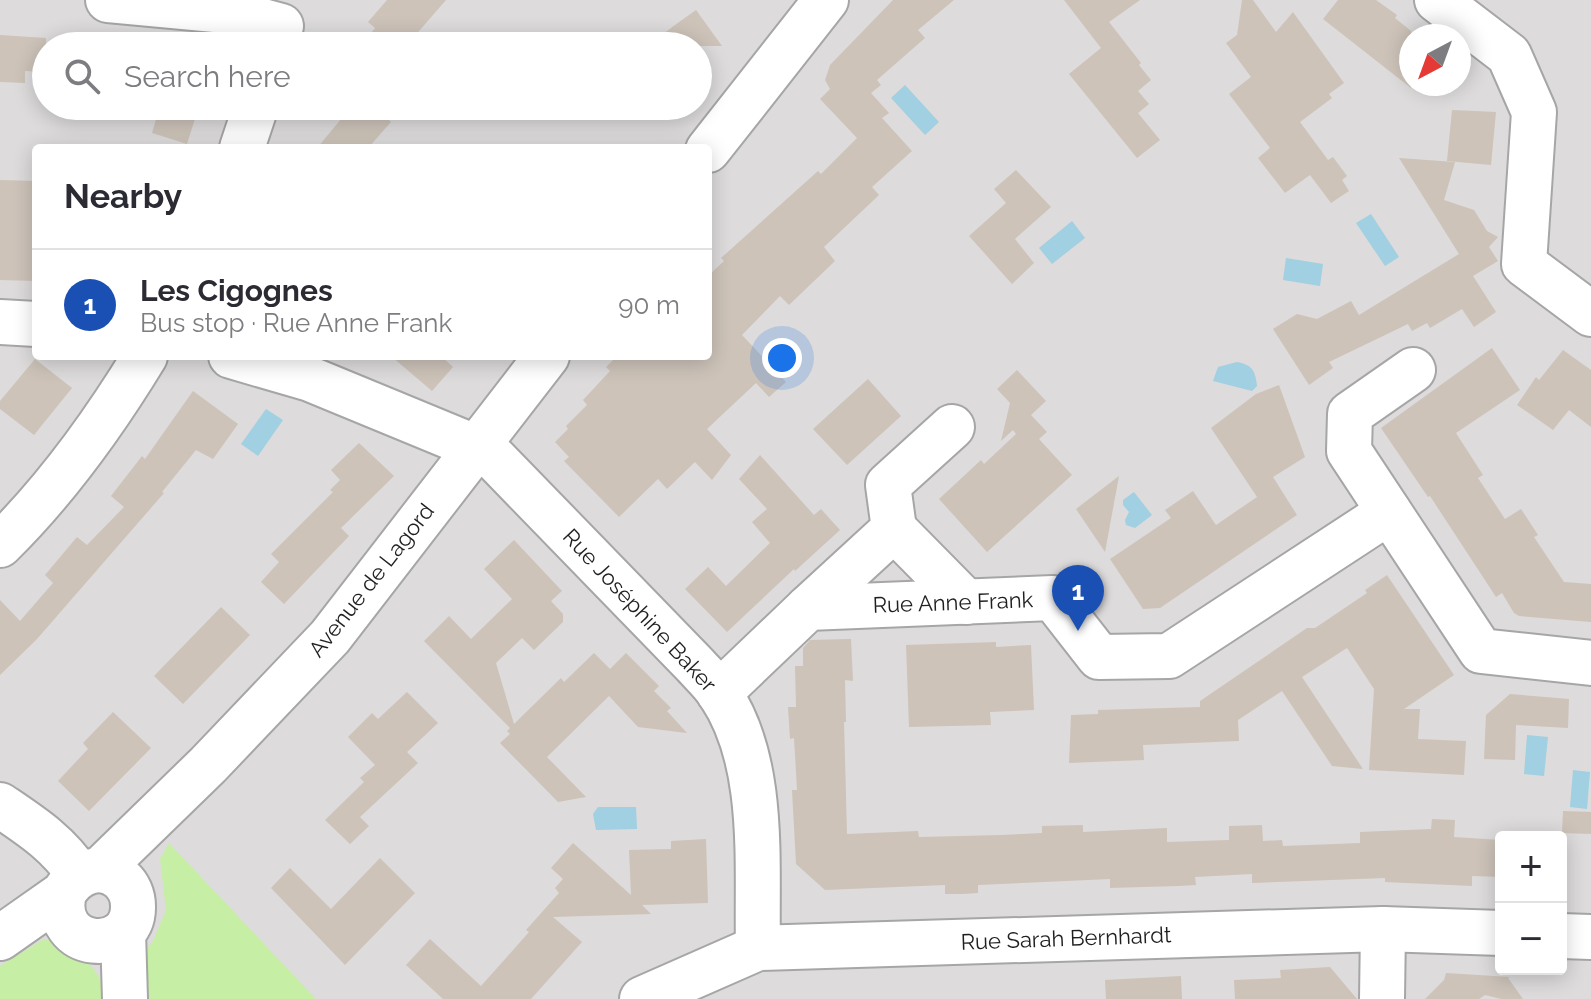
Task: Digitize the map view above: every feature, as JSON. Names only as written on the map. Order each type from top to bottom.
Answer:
[{"type":"street","points":[[108,0],[226,11],[281,24]]},
{"type":"street","points":[[712,145],[826,0]]},
{"type":"street","points":[[1437,0],[1509,55],[1534,112],[1524,264],[1591,314]]},
{"type":"street","points":[[243,144],[251,120]]},
{"type":"street","points":[[0,322],[32,324]]},
{"type":"street","points":[[0,545],[67,471],[102,425],[143,360]]},
{"type":"street","name":"Rue Joséphine Baker","points":[[245,360],[310,379],[475,447],[495,459],[719,693],[735,723],[754,782],[758,948]]},
{"type":"street","name":"Avenue de Lagord","points":[[10,932],[93,903],[181,791],[330,637],[544,360]]},
{"type":"street","points":[[1413,370],[1350,414],[1349,451],[1481,651],[1591,663]]},
{"type":"street","points":[[952,427],[888,485],[894,529],[966,602]]},
{"type":"street","name":"Rue Anne Frank","points":[[808,608],[1053,598],[1099,657],[1169,656],[1389,512]]},
{"type":"street","points":[[719,693],[894,529]]},
{"type":"street","points":[[0,805],[46,835],[69,859],[93,903],[122,999]]},
{"type":"street","points":[[1382,999],[1383,929]]},
{"type":"street","name":"Rue Sarah Bernhardt","points":[[642,999],[758,948],[1383,929],[1495,933]]},
{"type":"street","points":[[1567,936],[1591,937]]},
{"type":"shaded area","points":[[0,0],[1591,0],[1591,999],[0,999]]},
{"type":"green space","points":[[169,843],[316,999],[143,999],[142,955],[153,941],[166,910],[160,859]]},
{"type":"green space","points":[[44,939],[67,947],[85,960],[99,977],[110,999],[0,999],[0,966]]},
{"type":"water","points":[[905,85],[939,122],[925,135],[891,98]]},
{"type":"water","points":[[1371,214],[1399,257],[1385,266],[1356,223]]},
{"type":"water","points":[[1072,221],[1085,238],[1052,264],[1039,248]]},
{"type":"water","points":[[1286,258],[1323,264],[1320,286],[1283,280]]},
{"type":"water","points":[[1237,362],[1247,365],[1254,373],[1257,386],[1252,391],[1213,381],[1218,367]]},
{"type":"water","points":[[266,409],[283,420],[258,456],[241,444]]},
{"type":"water","points":[[1134,492],[1152,515],[1135,528],[1126,525],[1129,512],[1123,505],[1123,500]]},
{"type":"water","points":[[1527,735],[1548,737],[1544,776],[1524,774]]},
{"type":"water","points":[[1573,770],[1590,772],[1587,809],[1570,807]]},
{"type":"water","points":[[598,807],[636,807],[637,829],[596,830],[593,814]]},
{"type":"building","points":[[387,0],[446,0],[418,32],[372,32],[375,28],[368,22]]},
{"type":"building","points":[[893,0],[954,0],[918,30],[925,38],[877,80],[881,85],[871,93],[889,113],[882,118],[912,151],[872,187],[879,195],[824,247],[835,261],[789,305],[780,296],[742,335],[786,382],[769,397],[756,383],[707,429],[731,455],[712,480],[695,462],[667,489],[658,479],[619,517],[564,461],[569,457],[555,442],[587,405],[583,400],[610,371],[606,367],[613,360],[712,360],[712,272],[724,261],[721,258],[818,171],[821,174],[857,138],[820,99],[830,89],[825,80],[830,65]]},
{"type":"building","points":[[1064,0],[1140,0],[1109,22],[1151,80],[1138,91],[1149,104],[1138,113],[1160,140],[1137,158],[1069,74],[1101,48]]},
{"type":"building","points":[[1242,0],[1253,0],[1276,32],[1293,12],[1344,83],[1329,94],[1332,98],[1300,122],[1328,160],[1333,157],[1347,176],[1342,180],[1349,191],[1331,203],[1310,175],[1285,193],[1258,158],[1270,148],[1229,94],[1251,77],[1226,43],[1237,35]]},
{"type":"building","points":[[1338,0],[1376,0],[1397,15],[1395,18],[1402,24],[1399,24],[1399,79],[1323,19]]},
{"type":"building","points":[[696,10],[712,32],[666,32]]},
{"type":"building","points":[[712,32],[722,46],[712,46]]},
{"type":"building","points":[[0,35],[32,37],[32,71],[25,71],[25,83],[0,82]]},
{"type":"building","points":[[1452,110],[1496,112],[1491,165],[1447,161]]},
{"type":"building","points":[[156,120],[195,120],[187,144],[152,133]]},
{"type":"building","points":[[340,120],[391,122],[372,144],[320,144]]},
{"type":"building","points":[[1399,158],[1455,162],[1444,200],[1474,210],[1487,231],[1498,237],[1489,247],[1498,261],[1473,276],[1496,312],[1474,327],[1462,309],[1430,328],[1427,323],[1412,331],[1408,324],[1329,362],[1333,368],[1309,385],[1273,329],[1297,314],[1317,319],[1351,301],[1359,315],[1459,254]]},
{"type":"building","points":[[1016,170],[1051,207],[1015,239],[1034,263],[1012,284],[969,236],[1006,203],[994,189]]},
{"type":"building","points":[[0,180],[32,181],[32,281],[0,280]]},
{"type":"building","points":[[1492,348],[1520,390],[1456,433],[1483,475],[1478,478],[1505,519],[1521,509],[1538,535],[1534,537],[1564,582],[1591,584],[1591,622],[1519,616],[1502,593],[1496,597],[1381,428]]},
{"type":"building","points":[[1563,350],[1591,370],[1591,427],[1569,410],[1553,430],[1517,405],[1536,377],[1539,380]]},
{"type":"building","points":[[34,360],[72,388],[34,435],[0,409],[0,401]]},
{"type":"building","points":[[396,360],[445,360],[453,367],[432,391]]},
{"type":"building","points":[[1017,370],[1046,401],[1031,415],[1047,432],[1039,439],[1072,475],[987,552],[939,499],[981,460],[984,464],[1016,434],[1013,430],[1001,441],[1010,403],[997,389]]},
{"type":"building","points":[[868,379],[901,416],[847,465],[813,429]]},
{"type":"building","points":[[1279,385],[1305,457],[1273,477],[1297,515],[1160,608],[1143,609],[1110,559],[1171,518],[1165,510],[1193,491],[1216,525],[1257,497],[1211,428],[1256,394]]},
{"type":"building","points":[[193,391],[238,424],[213,459],[196,450],[164,493],[37,639],[0,675],[0,600],[20,621],[53,583],[45,575],[77,537],[87,545],[124,507],[111,496],[142,456],[145,459]]},
{"type":"building","points":[[359,443],[394,476],[341,528],[349,536],[284,604],[261,582],[279,562],[271,554],[333,492],[330,490],[340,480],[331,470]]},
{"type":"building","points":[[760,455],[814,515],[821,509],[840,530],[727,632],[685,589],[708,567],[726,586],[770,543],[752,522],[767,509],[739,479]]},
{"type":"building","points":[[1119,476],[1105,552],[1076,509]]},
{"type":"building","points":[[514,540],[562,591],[551,601],[563,614],[563,622],[534,650],[522,638],[496,663],[514,724],[561,678],[564,682],[594,653],[610,669],[626,653],[659,686],[654,691],[671,708],[667,711],[687,733],[638,727],[609,696],[547,757],[586,797],[558,802],[500,743],[510,734],[507,731],[510,728],[424,641],[449,616],[471,639],[512,599],[484,569]]},
{"type":"building","points":[[1387,575],[1454,675],[1404,709],[1420,709],[1418,739],[1466,741],[1464,775],[1369,770],[1374,689],[1347,648],[1302,677],[1363,769],[1332,766],[1282,691],[1238,720],[1239,741],[1143,745],[1144,760],[1069,763],[1071,715],[1098,714],[1098,710],[1200,707],[1200,701],[1307,628],[1315,628],[1367,593],[1365,590]]},
{"type":"building","points":[[221,607],[250,635],[183,704],[154,676]]},
{"type":"building","points":[[851,639],[853,681],[845,680],[844,722],[847,834],[918,831],[919,837],[1001,835],[1042,833],[1042,826],[1083,825],[1083,832],[1167,828],[1167,842],[1229,840],[1229,826],[1262,825],[1263,841],[1282,840],[1283,846],[1360,843],[1360,832],[1431,829],[1432,819],[1455,820],[1454,837],[1495,840],[1495,877],[1472,876],[1472,886],[1385,882],[1385,878],[1252,883],[1252,874],[1195,877],[1196,885],[1178,886],[1110,888],[1110,879],[978,885],[978,893],[962,894],[945,894],[945,885],[825,890],[796,864],[792,790],[797,790],[794,738],[790,739],[788,707],[796,707],[795,666],[803,666],[803,648],[810,640]]},
{"type":"building","points":[[996,642],[996,647],[1031,645],[1034,710],[990,712],[991,725],[909,727],[906,645]]},
{"type":"building","points":[[407,692],[438,723],[407,752],[418,763],[360,817],[369,826],[350,844],[325,820],[364,782],[360,778],[375,765],[348,737],[372,713],[378,719]]},
{"type":"building","points":[[1510,694],[1569,699],[1568,728],[1516,725],[1515,760],[1484,759],[1486,715]]},
{"type":"building","points":[[113,712],[151,748],[89,811],[58,781],[88,749],[83,743]]},
{"type":"building","points":[[1563,811],[1591,812],[1591,834],[1562,831]]},
{"type":"building","points":[[706,839],[708,903],[642,905],[651,914],[553,917],[582,942],[531,999],[443,999],[406,965],[430,939],[481,986],[559,893],[555,888],[563,879],[551,868],[573,843],[631,895],[629,850],[671,849],[671,841]]},
{"type":"building","points":[[380,858],[415,893],[345,965],[271,888],[290,868],[331,909]]},
{"type":"building","points":[[1330,967],[1357,999],[1235,999],[1234,980],[1281,978],[1280,970]]},
{"type":"building","points":[[1446,973],[1510,977],[1523,999],[1485,995],[1479,999],[1425,999],[1444,980]]},
{"type":"building","points":[[1181,976],[1182,999],[1106,999],[1105,980]]},
{"type":"place","name":"Les Cigognes","points":[[1078,631]]}]
